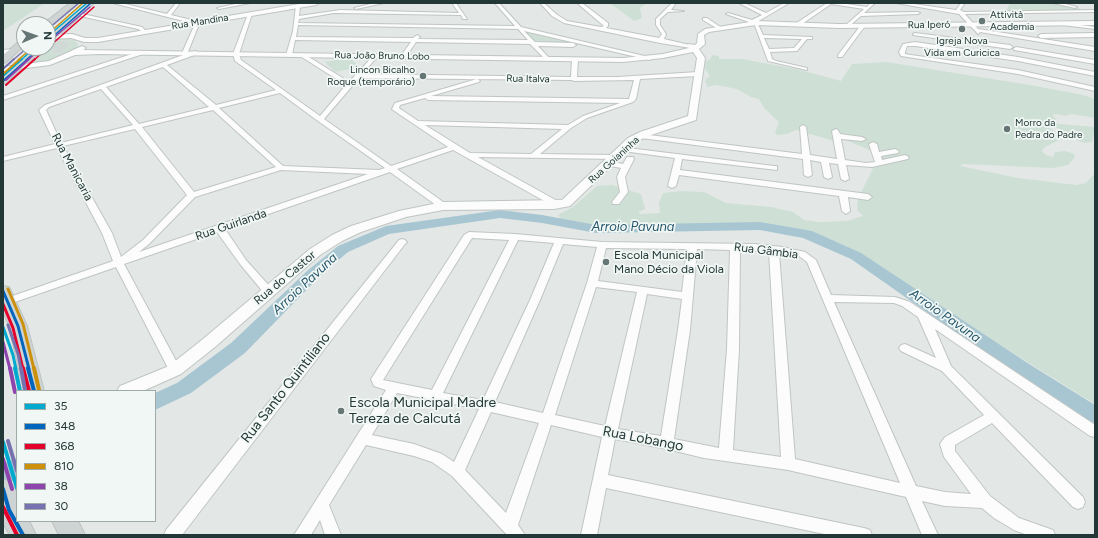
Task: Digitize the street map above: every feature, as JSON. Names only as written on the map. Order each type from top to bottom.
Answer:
[{"type":"main road","points":[[56,17],[74,3]]},
{"type":"main road","points":[[56,33],[91,3]]},
{"type":"main road","points":[[3,60],[16,49]]},
{"type":"main road","points":[[3,81],[31,56]]},
{"type":"main road","points":[[6,296],[18,326],[34,390]]},
{"type":"main road","points":[[5,506],[23,535]]},
{"type":"main road","points":[[65,522],[72,535]]},
{"type":"street","points":[[115,3],[125,5],[135,4],[198,23],[185,53]]},
{"type":"street","points":[[168,14],[178,3]]},
{"type":"street","points":[[214,20],[221,5],[248,3]]},
{"type":"street","name":"Rua Mandina","points":[[56,37],[72,36],[84,40],[98,40],[316,3]]},
{"type":"street","points":[[296,21],[382,3]]},
{"type":"street","points":[[454,3],[470,27]]},
{"type":"street","points":[[497,3],[547,59]]},
{"type":"street","points":[[542,3],[560,20],[601,30],[693,46]]},
{"type":"street","points":[[579,3],[606,24],[606,26],[601,30]]},
{"type":"street","points":[[660,41],[664,34],[658,25],[658,19],[674,3]]},
{"type":"street","points":[[741,3],[766,15]]},
{"type":"street","points":[[797,26],[831,3],[867,8]]},
{"type":"street","points":[[848,26],[873,3]]},
{"type":"street","points":[[898,3],[917,4],[961,12],[1005,10],[1095,11]]},
{"type":"street","points":[[963,3],[958,9],[982,36],[1016,50],[1095,62]]},
{"type":"street","points":[[1055,3],[1095,11]]},
{"type":"street","points":[[755,23],[783,4]]},
{"type":"street","points":[[289,55],[298,6]]},
{"type":"street","points":[[667,11],[682,10]]},
{"type":"street","points":[[334,12],[462,14]]},
{"type":"street","points":[[860,15],[918,13]]},
{"type":"street","points":[[78,14],[140,28],[145,32],[139,42],[129,52]]},
{"type":"street","points":[[250,14],[236,54],[238,61],[443,206]]},
{"type":"street","points":[[728,14],[755,23]]},
{"type":"street","points":[[72,20],[91,17]]},
{"type":"street","points":[[705,19],[720,28]]},
{"type":"street","points":[[296,21],[520,28],[650,58]]},
{"type":"street","name":"Rua Iperó","points":[[755,23],[797,26],[973,27],[1095,22]]},
{"type":"street","points":[[755,23],[770,60],[805,69]]},
{"type":"street","name":"Rua João Bruno Lobo","points":[[75,53],[129,52],[623,60],[650,58],[693,46],[703,32],[755,23]]},
{"type":"street","points":[[1060,23],[1095,28]]},
{"type":"street","points":[[402,56],[425,26]]},
{"type":"street","points":[[840,56],[863,26]]},
{"type":"street","points":[[973,27],[1012,36],[1095,49]]},
{"type":"street","points":[[915,34],[1010,47]]},
{"type":"street","points":[[760,36],[809,38],[795,50],[766,51]]},
{"type":"street","points":[[1012,36],[1095,36]]},
{"type":"street","points":[[293,38],[595,45]]},
{"type":"street","points":[[3,69],[50,63],[75,53],[84,47],[86,42],[84,40]]},
{"type":"street","points":[[1095,74],[1016,59],[908,44],[904,46],[902,53],[907,56],[1018,72],[1095,89]]},
{"type":"street","name":"Rua Goianinha","points":[[558,205],[570,201],[623,149],[641,136],[693,118],[701,58],[693,46]]},
{"type":"street","points":[[1016,50],[1018,53],[1016,59]]},
{"type":"street","points":[[3,52],[13,51]]},
{"type":"street","points":[[5,96],[141,53]]},
{"type":"street","name":"Rua Manicaria","points":[[174,370],[119,264],[107,233],[59,145],[42,110],[102,86],[195,53]]},
{"type":"street","points":[[302,55],[350,85]]},
{"type":"street","points":[[320,120],[375,56]]},
{"type":"street","points":[[574,79],[575,60]]},
{"type":"street","points":[[163,64],[214,107],[281,168]]},
{"type":"street","name":"Rua Italva","points":[[358,76],[637,79],[698,74]]},
{"type":"street","points":[[487,78],[400,103],[395,107],[416,123],[454,147],[558,205]]},
{"type":"street","points":[[533,156],[569,127],[596,113],[631,102],[637,79]]},
{"type":"street","points":[[102,86],[137,126],[192,195]]},
{"type":"street","points":[[3,159],[281,91]]},
{"type":"street","points":[[418,98],[631,102]]},
{"type":"street","points":[[416,123],[569,127]]},
{"type":"street","points":[[802,128],[808,175]]},
{"type":"street","points":[[845,180],[837,134],[862,139]]},
{"type":"street","points":[[641,136],[866,165],[905,157]]},
{"type":"street","points":[[873,144],[880,163]]},
{"type":"street","name":"Rua Guirlanda","points":[[6,296],[119,264],[454,147]]},
{"type":"street","points":[[623,149],[774,168]]},
{"type":"street","points":[[877,155],[894,151]]},
{"type":"street","points":[[469,155],[533,156],[611,160],[625,167]]},
{"type":"street","points":[[672,186],[679,157]]},
{"type":"street","points":[[616,202],[624,192],[621,177],[630,159]]},
{"type":"street","points":[[825,160],[828,177]]},
{"type":"street","points":[[119,264],[146,242],[192,195],[281,168],[381,172]]},
{"type":"street","points":[[676,172],[868,197]]},
{"type":"street","points":[[843,194],[846,211]]},
{"type":"street","name":"Rua do Castor","points":[[128,390],[174,370],[209,343],[315,252],[337,238],[356,229],[403,214],[443,206],[558,205]]},
{"type":"street","points":[[220,229],[243,262],[268,291]]},
{"type":"street","name":"Rua Gâmbia","points":[[376,381],[469,235],[515,237],[602,245],[692,247],[735,246],[774,249],[802,254],[809,257],[828,298],[930,535]]},
{"type":"street","points":[[435,396],[515,237]]},
{"type":"street","name":"Rua Santo Quintiliano","points":[[172,535],[402,242]]},
{"type":"street","points":[[457,472],[488,406],[559,242]]},
{"type":"street","points":[[362,438],[414,450],[437,458],[457,472],[513,531],[547,419],[592,283],[602,245]]},
{"type":"street","points":[[726,454],[733,349],[735,246]]},
{"type":"street","points":[[667,443],[684,330],[692,247]]},
{"type":"street","points":[[774,249],[788,464]]},
{"type":"street","points":[[592,283],[687,296]]},
{"type":"street","points":[[591,535],[600,480],[643,290]]},
{"type":"street","points":[[828,298],[895,300],[906,304],[1095,432]]},
{"type":"street","points":[[922,314],[932,332],[946,368]]},
{"type":"street","points":[[905,348],[946,368],[1078,502]]},
{"type":"street","name":"Rua Lobango","points":[[376,381],[378,384],[394,388],[488,406],[704,452],[788,464],[945,499],[985,501]]},
{"type":"street","points":[[302,535],[394,388]]},
{"type":"street","points":[[993,416],[948,444],[950,453],[985,501],[999,513],[1014,523],[1047,535]]},
{"type":"street","points":[[600,480],[864,535]]},
{"type":"street","points":[[321,504],[333,535]]},
{"type":"shaded area","points":[[3,3],[45,3],[26,16],[16,16],[16,22],[3,31]]},
{"type":"shaded area","points":[[610,3],[647,3],[640,8],[642,18],[634,21]]},
{"type":"shaded area","points":[[1010,3],[1052,3],[1087,10],[1006,11]]},
{"type":"shaded area","points":[[519,28],[595,45],[535,44]]},
{"type":"shaded area","points":[[62,38],[74,40],[78,44],[78,47],[55,59],[45,62],[30,63],[38,56],[56,56],[56,54],[62,53],[71,44],[67,44],[70,40],[56,42],[56,40]]},
{"type":"shaded area","points":[[70,40],[67,44],[72,43],[62,53],[56,54],[57,41]]},
{"type":"shaded area","points":[[713,55],[719,56],[719,59],[742,59],[796,69],[841,81],[852,64],[886,62],[1036,86],[1083,95],[1095,99],[1095,118],[1071,114],[1066,116],[1056,114],[1052,115],[1056,119],[1055,122],[1059,124],[1095,127],[1092,142],[1084,143],[1067,136],[1058,128],[1049,127],[1058,136],[1059,140],[1045,147],[1042,151],[1046,155],[1053,157],[1055,152],[1065,151],[1074,154],[1075,157],[1068,165],[1053,168],[963,164],[960,166],[1018,178],[1076,185],[1086,183],[1095,173],[1095,404],[945,311],[875,265],[814,232],[755,223],[595,227],[561,220],[558,215],[573,207],[597,186],[612,185],[641,194],[645,209],[638,212],[640,214],[660,213],[659,203],[663,193],[681,191],[704,192],[726,203],[771,207],[793,212],[804,220],[820,222],[847,221],[863,216],[857,210],[858,199],[881,155],[841,138],[834,141],[796,130],[787,134],[777,135],[775,133],[779,122],[764,108],[759,99],[751,97],[737,89],[717,85],[706,87],[707,85],[705,80],[710,76],[705,69],[706,60],[708,61]]},
{"type":"shaded area","points":[[350,58],[360,67],[335,72],[325,62]]},
{"type":"waterway","name":"Arroio Pavuna","points":[[156,402],[184,388],[238,348],[313,274],[343,249],[386,230],[500,214],[542,219],[596,229],[760,226],[807,234],[856,256],[1022,369],[1095,415]]},
{"type":"waterway","name":"Arroio Pavuna","points":[[3,475],[16,468]]},
{"type":"transit line","name":"30","points":[[56,22],[79,3]]},
{"type":"transit line","name":"810","points":[[56,27],[83,3]]},
{"type":"transit line","name":"35","points":[[56,29],[87,3]]},
{"type":"transit line","name":"348","points":[[56,34],[91,3]]},
{"type":"transit line","name":"38","points":[[56,36],[90,7]]},
{"type":"transit line","name":"368","points":[[56,41],[94,7]]},
{"type":"transit line","name":"30","points":[[3,69],[18,56]]},
{"type":"transit line","name":"810","points":[[3,74],[23,56]]},
{"type":"transit line","name":"35","points":[[3,76],[25,56]]},
{"type":"transit line","name":"348","points":[[3,81],[31,56]]},
{"type":"transit line","name":"38","points":[[6,80],[33,56]]},
{"type":"transit line","name":"368","points":[[6,85],[39,56]]},
{"type":"transit line","name":"810","points":[[8,289],[23,324],[39,390]]},
{"type":"transit line","name":"348","points":[[3,291],[18,326],[34,390]]},
{"type":"transit line","name":"368","points":[[3,304],[13,328],[29,390]]},
{"type":"transit line","name":"30","points":[[8,325],[18,354],[25,390]]},
{"type":"transit line","name":"35","points":[[3,327],[13,355],[20,390]]},
{"type":"transit line","name":"38","points":[[3,342],[8,356],[15,392]]},
{"type":"transit line","name":"30","points":[[8,441],[16,468]]},
{"type":"transit line","name":"35","points":[[3,442],[16,485]]},
{"type":"transit line","name":"38","points":[[3,459],[12,489]]},
{"type":"transit line","name":"348","points":[[3,489],[9,510],[23,535]]},
{"type":"transit line","name":"368","points":[[3,507],[17,535]]},
{"type":"place","name":"Attività Academia","points":[[982,21]]},
{"type":"place","name":"Igreja Nova Vida em Curicica","points":[[962,29]]},
{"type":"place","name":"Lincon Bicalho Roque (temporário)","points":[[423,76]]},
{"type":"place","name":"Morro da Pedra do Padre","points":[[1007,129]]},
{"type":"place","name":"Escola Municipal Mano Décio da Viola","points":[[606,262]]},
{"type":"place","name":"Escola Municipal Madre Tereza de Calcutá","points":[[341,411]]}]
